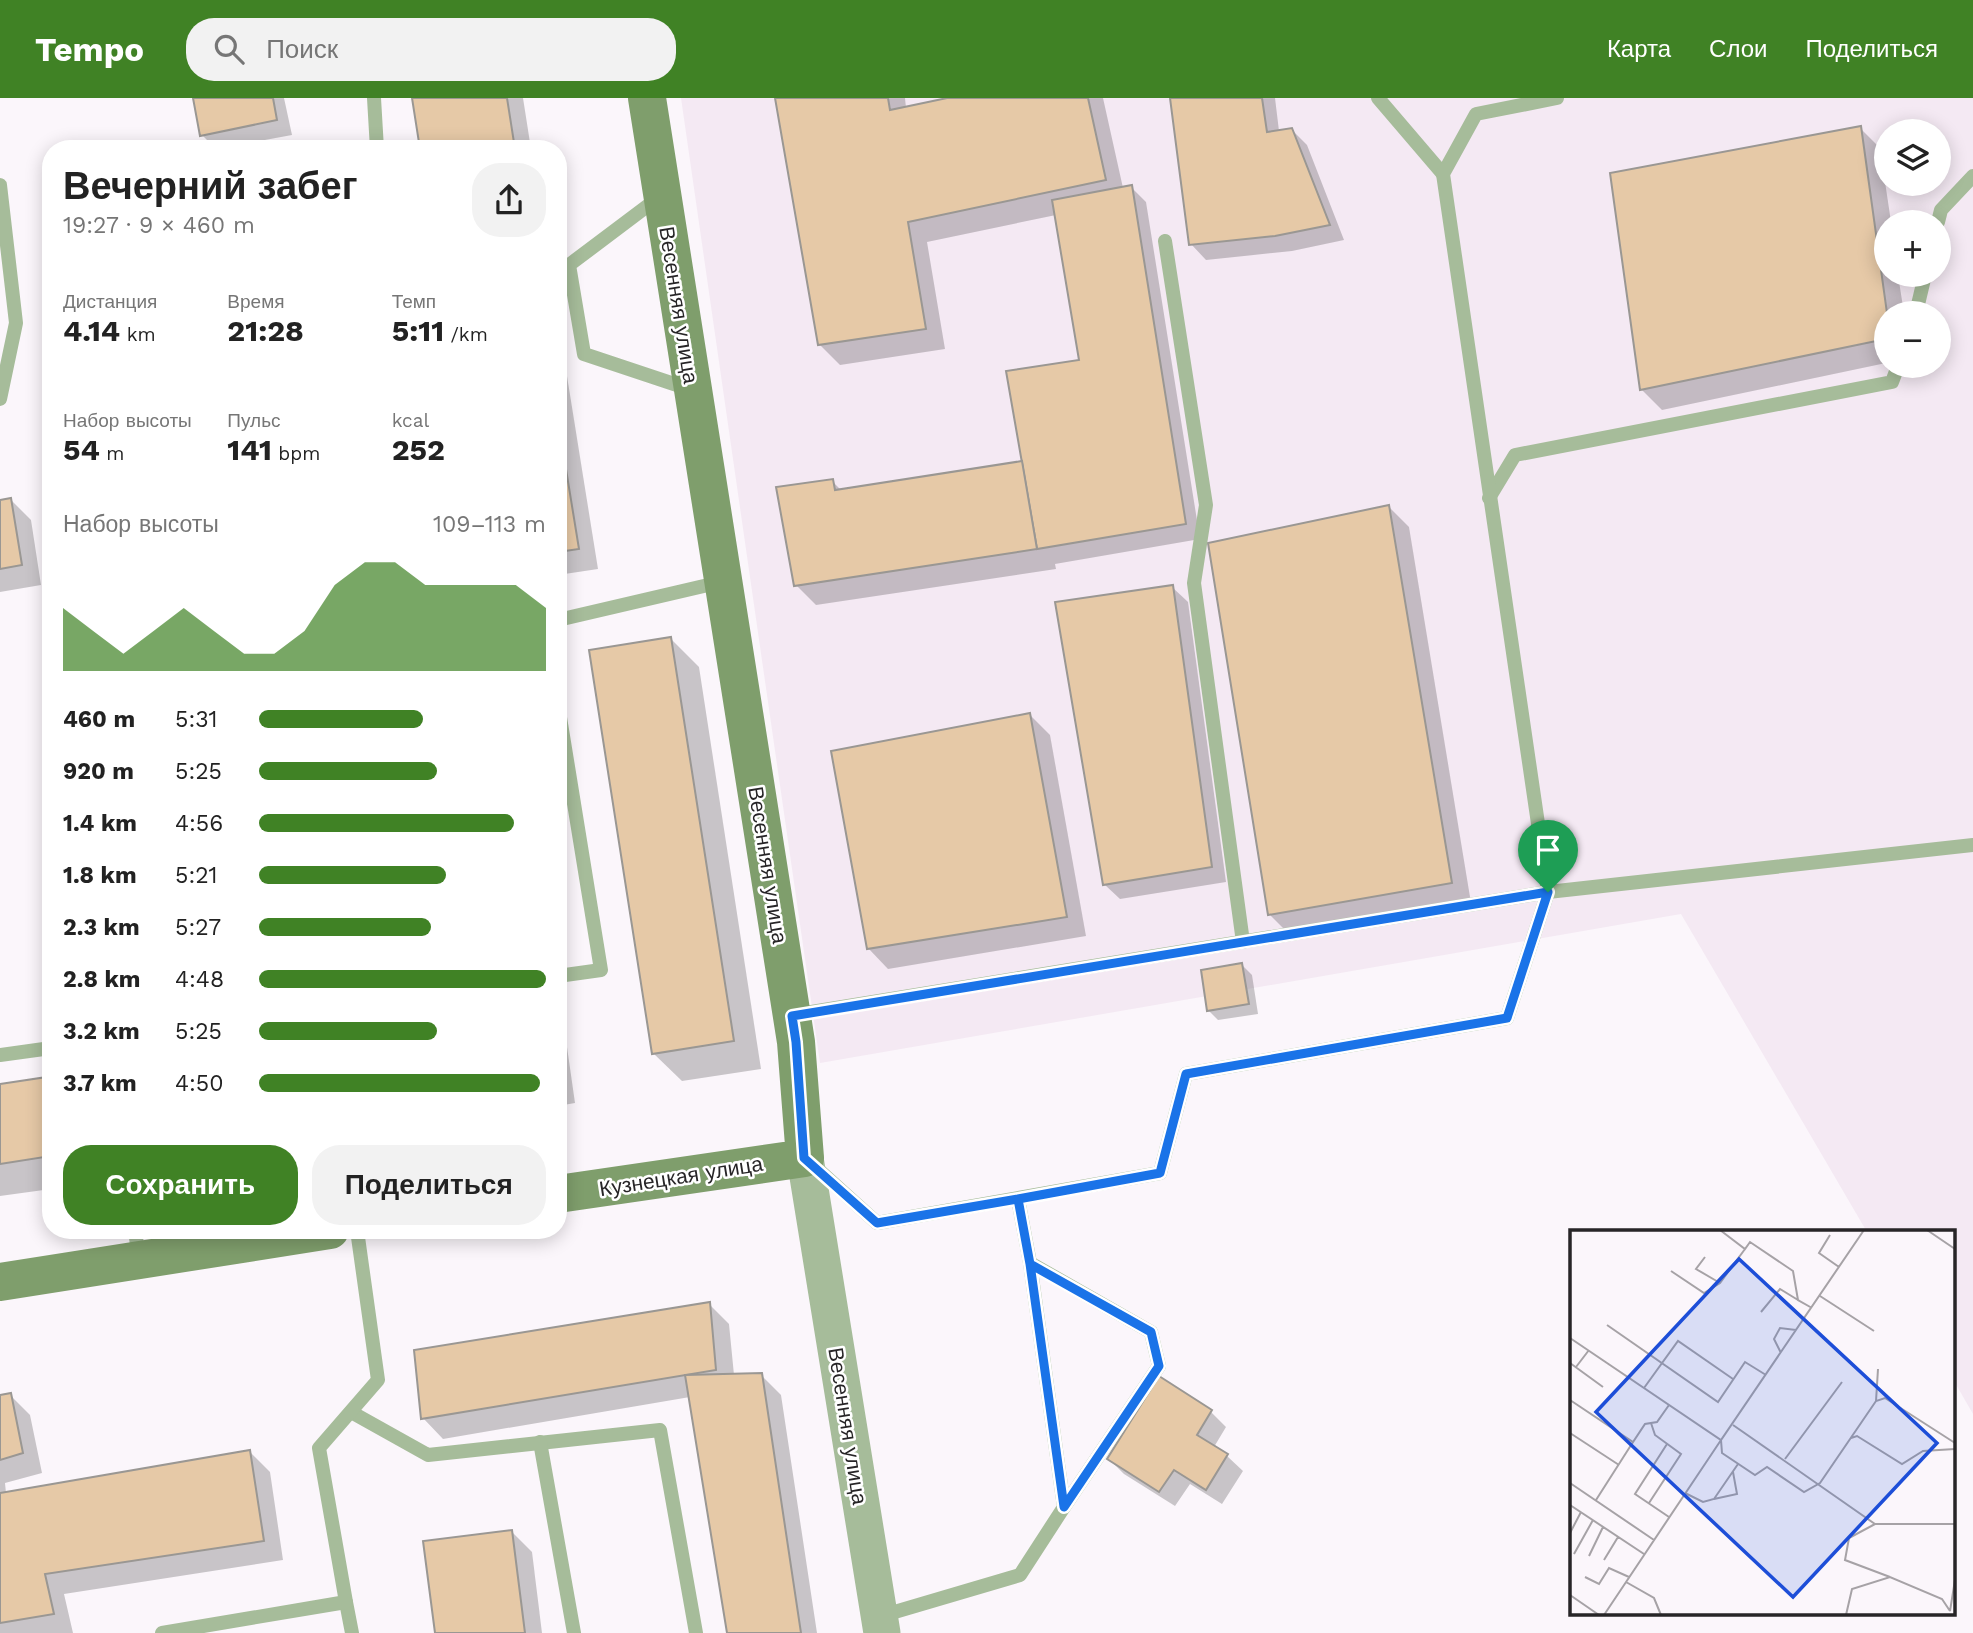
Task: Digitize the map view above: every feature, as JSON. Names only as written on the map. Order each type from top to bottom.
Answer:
[{"type":"main road","name":"Весенняя улица","points":[[648,98],[796,1042],[804,1158]]},
{"type":"main road","name":"Кузнецкая улица","points":[[567,1193],[804,1158]]},
{"type":"main road","points":[[0,1282],[137,1245],[214,1239]]},
{"type":"street","name":"Весенняя улица","points":[[804,1158],[881,1625]]},
{"type":"lane","points":[[374,98],[376,140]]},
{"type":"lane","points":[[804,1158],[877,1223],[1160,1173],[1186,1074],[1507,1018],[1548,892],[1443,174],[1378,98]]},
{"type":"lane","points":[[1443,174],[1476,114],[1557,98]]},
{"type":"lane","points":[[1941,210],[1973,176]]},
{"type":"lane","points":[[0,185],[16,323],[0,399]]},
{"type":"lane","points":[[662,195],[569,265],[584,354],[692,390]]},
{"type":"lane","points":[[1165,241],[1206,505],[1194,583],[1243,942]]},
{"type":"lane","points":[[0,326],[16,323]]},
{"type":"lane","points":[[1489,498],[1516,456],[1892,382],[1894,378]]},
{"type":"lane","points":[[567,618],[722,581]]},
{"type":"lane","points":[[567,789],[601,970],[567,975]]},
{"type":"lane","points":[[792,1016],[1548,892],[1973,845]]},
{"type":"lane","points":[[0,1055],[42,1049]]},
{"type":"lane","points":[[1018,1199],[1030,1264],[1064,1507]]},
{"type":"lane","points":[[352,1633],[319,1448],[378,1380],[358,1239]]},
{"type":"lane","points":[[881,1625],[1020,1576],[1159,1366],[1151,1332],[1030,1264]]},
{"type":"lane","points":[[351,1412],[428,1455],[660,1430],[696,1633]]},
{"type":"lane","points":[[540,1443],[574,1633]]},
{"type":"lane","points":[[162,1633],[346,1602]]},
{"type":"shaded area","points":[[681,98],[1973,98],[1973,1414],[1955,1383],[1955,1230],[1866,1230],[1681,914],[820,1063]]},
{"type":"building","points":[[193,98],[273,98],[277,120],[200,136]]},
{"type":"building","points":[[412,98],[507,98],[514,140],[419,140]]},
{"type":"building","points":[[775,98],[888,98],[890,110],[947,98],[1088,98],[1106,180],[908,222],[926,329],[818,345]]},
{"type":"building","points":[[1170,98],[1262,98],[1267,132],[1292,128],[1330,225],[1275,236],[1189,245]]},
{"type":"building","points":[[1861,126],[1874,220],[1874,287],[1883,287],[1885,301],[1874,301],[1874,341],[1640,390],[1610,173]]},
{"type":"building","points":[[1132,185],[1186,524],[1037,549],[1006,371],[1079,360],[1052,200]]},
{"type":"building","points":[[1022,461],[1037,549],[794,586],[776,487],[833,479],[835,490]]},
{"type":"building","points":[[567,475],[579,549],[567,551]]},
{"type":"building","points":[[11,498],[22,565],[0,569],[0,500]]},
{"type":"building","points":[[1389,505],[1452,883],[1268,915],[1208,543]]},
{"type":"building","points":[[1173,585],[1212,867],[1103,885],[1055,602]]},
{"type":"building","points":[[671,637],[734,1041],[652,1054],[589,650]]},
{"type":"building","points":[[1030,713],[1067,917],[867,949],[831,751]]},
{"type":"building","points":[[1242,963],[1249,1004],[1207,1011],[1201,970]]},
{"type":"building","points":[[42,1078],[42,1157],[0,1164],[0,1084]]},
{"type":"building","points":[[710,1302],[716,1370],[421,1419],[414,1350]]},
{"type":"building","points":[[762,1373],[801,1633],[727,1633],[685,1375]]},
{"type":"building","points":[[1159,1376],[1212,1410],[1197,1435],[1228,1454],[1206,1490],[1174,1470],[1159,1492],[1107,1459]]},
{"type":"building","points":[[11,1393],[23,1453],[0,1460],[0,1395]]},
{"type":"building","points":[[250,1450],[264,1541],[45,1574],[54,1614],[0,1623],[0,1493]]},
{"type":"building","points":[[512,1530],[525,1633],[435,1633],[423,1541]]},
{"type":"route","points":[[1548,892],[792,1016],[804,1158],[877,1223],[1018,1199],[1030,1264],[1151,1332],[1159,1366],[1064,1507],[1030,1264],[1018,1199],[1160,1173],[1186,1074],[1507,1018],[1548,892]]}]
